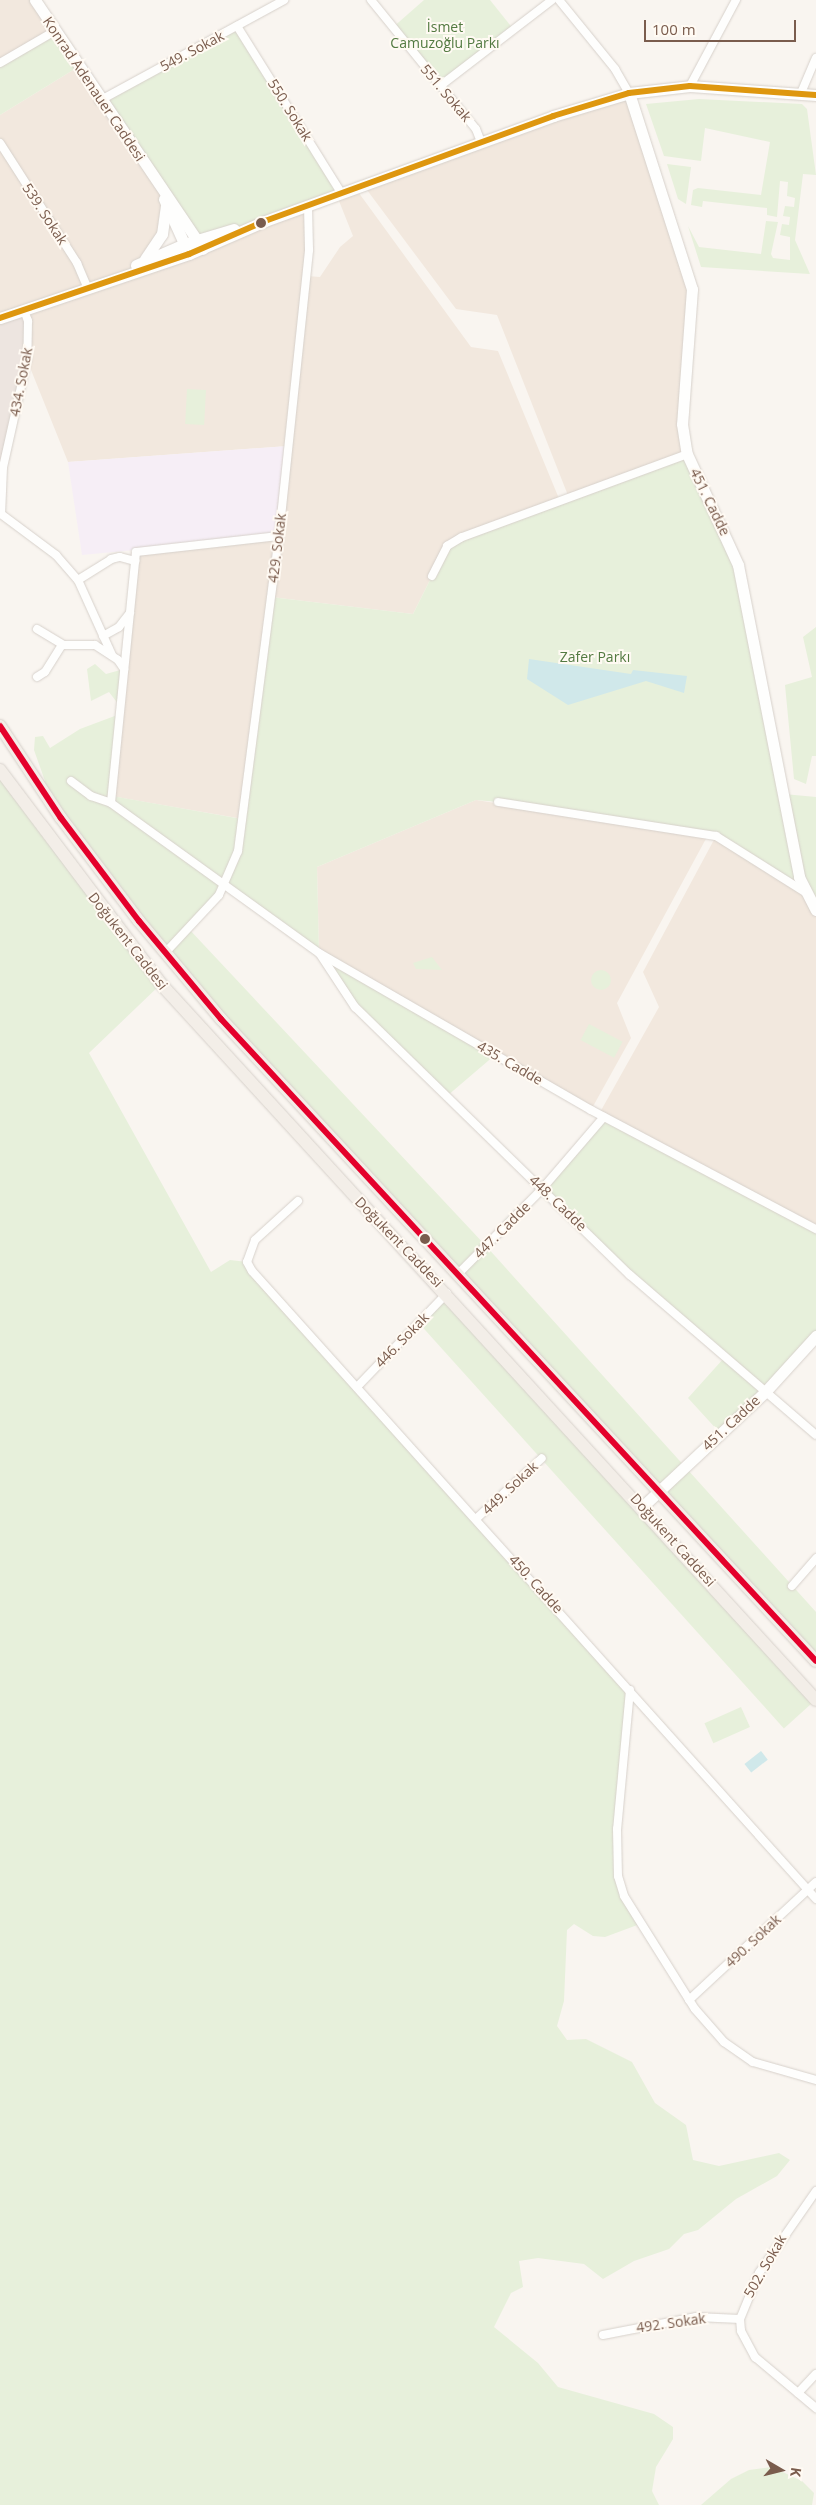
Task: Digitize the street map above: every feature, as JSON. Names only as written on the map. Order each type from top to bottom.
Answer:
[{"type":"main road","name":"Konrad Adenauer Caddesi","points":[[35,0],[99,100],[201,244]]},
{"type":"main road","points":[[116,276],[141,262],[201,244],[481,142],[629,93],[690,86],[816,95]]},
{"type":"main road","name":"451. Cadde","points":[[629,93],[692,290],[682,424],[687,454],[738,566],[799,877],[816,910]]},
{"type":"main road","name":"Konrad Adenauer Caddesi","points":[[152,177],[166,202],[186,249]]},
{"type":"main road","points":[[141,262],[159,243],[166,202]]},
{"type":"main road","points":[[1,315],[24,310],[186,249]]},
{"type":"main road","name":"Doğukent Caddesi","points":[[0,726],[61,818],[165,953],[458,1274],[660,1490],[816,1661]]},
{"type":"main road","name":"Doğukent Caddesi","points":[[0,770],[161,984],[447,1293],[816,1700]]},
{"type":"main road","name":"451. Cadde","points":[[642,1507],[765,1392],[816,1336]]},
{"type":"street","name":"549. Sokak","points":[[99,100],[284,0]]},
{"type":"street","name":"551. Sokak","points":[[371,0],[476,129],[481,142]]},
{"type":"street","points":[[440,86],[552,0]]},
{"type":"street","points":[[559,0],[615,69],[629,93]]},
{"type":"street","points":[[690,86],[736,0]]},
{"type":"street","name":"550. Sokak","points":[[237,26],[342,194]]},
{"type":"street","points":[[0,62],[55,32]]},
{"type":"street","points":[[801,93],[816,58]]},
{"type":"street","name":"539. Sokak","points":[[0,143],[77,264],[87,286]]},
{"type":"street","name":"429. Sokak","points":[[224,887],[239,844],[279,536],[308,259],[308,206]]},
{"type":"street","name":"434. Sokak","points":[[1,514],[3,467],[27,360],[28,321],[24,310]]},
{"type":"street","points":[[432,576],[447,546],[462,537],[687,454]]},
{"type":"street","points":[[1,514],[56,555],[78,580],[102,636],[112,654],[124,668]]},
{"type":"street","points":[[111,803],[136,552],[279,536]]},
{"type":"street","points":[[78,580],[111,560],[120,557],[135,561]]},
{"type":"street","points":[[102,636],[119,627],[130,614]]},
{"type":"street","points":[[37,629],[62,644],[95,645],[112,654]]},
{"type":"street","points":[[37,677],[45,672],[62,644]]},
{"type":"street","name":"435. Cadde","points":[[71,781],[91,796],[111,803],[224,887],[319,952],[604,1117],[805,1224],[816,1228]]},
{"type":"street","points":[[498,802],[716,836],[806,892]]},
{"type":"street","points":[[165,953],[224,887]]},
{"type":"street","name":"448. Cadde","points":[[319,952],[355,1007],[630,1275],[816,1435]]},
{"type":"street","name":"447. Cadde","points":[[458,1274],[542,1189],[604,1117]]},
{"type":"street","name":"450. Cadde","points":[[298,1201],[255,1240],[248,1262],[252,1272],[477,1518],[816,1899]]},
{"type":"street","name":"446. Sokak","points":[[356,1387],[447,1293]]},
{"type":"street","name":"449. Sokak","points":[[477,1518],[542,1458]]},
{"type":"street","points":[[792,1586],[816,1558]]},
{"type":"street","points":[[630,1690],[620,1778],[618,1876],[640,1924],[709,2028],[740,2056],[816,2080]]},
{"type":"street","name":"490. Sokak","points":[[689,2000],[816,1882]]},
{"type":"street","name":"502. Sokak","points":[[740,2319],[759,2273],[816,2191]]},
{"type":"street","name":"492. Sokak","points":[[603,2335],[696,2317],[740,2319]]},
{"type":"street","points":[[740,2319],[742,2331],[755,2357],[816,2408]]},
{"type":"street","points":[[798,2393],[816,2374]]},
{"type":"shaded area","points":[[0,0],[35,0],[55,31],[0,63]]},
{"type":"shaded area","points":[[78,67],[165,202],[153,251],[308,206],[307,276],[320,277],[340,247],[353,236],[337,196],[356,189],[471,347],[498,351],[560,501],[447,546],[413,614],[271,597],[243,819],[111,796],[136,552],[288,446],[68,462],[27,360],[0,318],[0,115]]},
{"type":"shaded area","points":[[629,93],[687,266],[687,454],[569,498],[497,315],[456,309],[364,186]]},
{"type":"shaded area","points":[[24,310],[29,338],[10,432],[0,518],[0,318]]},
{"type":"shaded area","points":[[288,446],[279,536],[82,555],[68,462]]},
{"type":"shaded area","points":[[476,800],[708,835],[617,1003],[631,1038],[591,1110],[319,953],[317,867]]},
{"type":"shaded area","points":[[716,836],[806,892],[816,910],[816,1226],[599,1114],[659,1007],[643,972]]},
{"type":"green space","name":"İsmet Camuzoğlu Parkı","points":[[424,0],[490,0],[514,30],[440,86],[391,29]]},
{"type":"green space","points":[[237,26],[342,194],[198,239],[99,101]]},
{"type":"green space","points":[[55,31],[78,67],[0,115],[0,63]]},
{"type":"green space","points":[[699,99],[802,104],[807,109],[816,175],[803,174],[795,240],[810,274],[701,267],[688,226],[699,247],[761,254],[766,221],[778,222],[771,254],[773,258],[790,260],[790,237],[780,235],[782,224],[789,225],[790,217],[783,216],[785,206],[794,207],[795,198],[787,196],[788,182],[780,181],[777,217],[767,215],[767,208],[703,201],[702,207],[691,205],[693,190],[698,188],[761,195],[770,142],[705,128],[701,161],[664,156],[646,104]]},
{"type":"green space","points":[[667,164],[691,167],[686,204],[678,199]]},
{"type":"green space","points":[[187,389],[206,390],[204,425],[185,424]]},
{"type":"green space","name":"Zafer Parkı","points":[[687,454],[728,537],[784,794],[816,797],[816,910],[806,892],[716,836],[476,800],[317,867],[319,953],[224,888],[188,928],[486,1246],[816,1612],[816,1661],[165,953],[36,782],[45,781],[34,750],[35,737],[43,736],[50,748],[80,729],[120,714],[112,796],[242,819],[271,597],[413,614],[447,546]]},
{"type":"green space","points":[[816,627],[816,756],[812,756],[806,784],[794,779],[785,685],[812,677],[803,637]]},
{"type":"green space","points":[[95,664],[106,674],[124,669],[119,705],[109,692],[91,701],[87,669]]},
{"type":"green space","points":[[0,770],[161,984],[89,1053],[211,1272],[230,1260],[247,1262],[630,1690],[620,1778],[618,1876],[640,1924],[605,1937],[593,1936],[574,1924],[567,1930],[564,2001],[557,2026],[567,2040],[586,2039],[632,2062],[655,2103],[686,2125],[693,2160],[719,2166],[779,2153],[790,2160],[777,2176],[736,2199],[698,2230],[684,2234],[669,2249],[634,2261],[603,2279],[584,2264],[538,2258],[519,2261],[523,2287],[511,2293],[494,2327],[538,2363],[558,2387],[654,2414],[673,2427],[673,2439],[656,2467],[652,2491],[659,2505],[0,2505]]},
{"type":"green space","points":[[319,953],[495,1055],[447,1096],[355,1007]]},
{"type":"green space","points":[[432,957],[442,970],[416,969],[413,963]]},
{"type":"green space","points":[[601,970],[608,973],[611,980],[608,987],[601,990],[594,987],[591,980],[594,973]]},
{"type":"green space","points":[[589,1024],[623,1042],[614,1058],[581,1040]]},
{"type":"green space","points":[[604,1117],[816,1229],[816,1336],[720,1433],[688,1398],[724,1358],[542,1189]]},
{"type":"green space","points":[[447,1293],[814,1701],[784,1728],[417,1320]]},
{"type":"green space","points":[[741,1707],[750,1727],[713,1743],[704,1723]]},
{"type":"green space","points":[[772,2467],[802,2481],[814,2493],[812,2505],[701,2505],[731,2479],[749,2470]]},
{"type":"water","points":[[529,659],[631,674],[633,670],[687,676],[684,693],[646,681],[568,705],[527,679]]},
{"type":"water","points":[[761,1751],[768,1760],[751,1773],[744,1764]]},
{"type":"transit line","points":[[0,318],[189,254],[265,221],[553,116],[629,93],[690,86],[816,95]]},
{"type":"transit line","points":[[0,726],[61,818],[139,921],[221,1019],[816,1661]]}]
